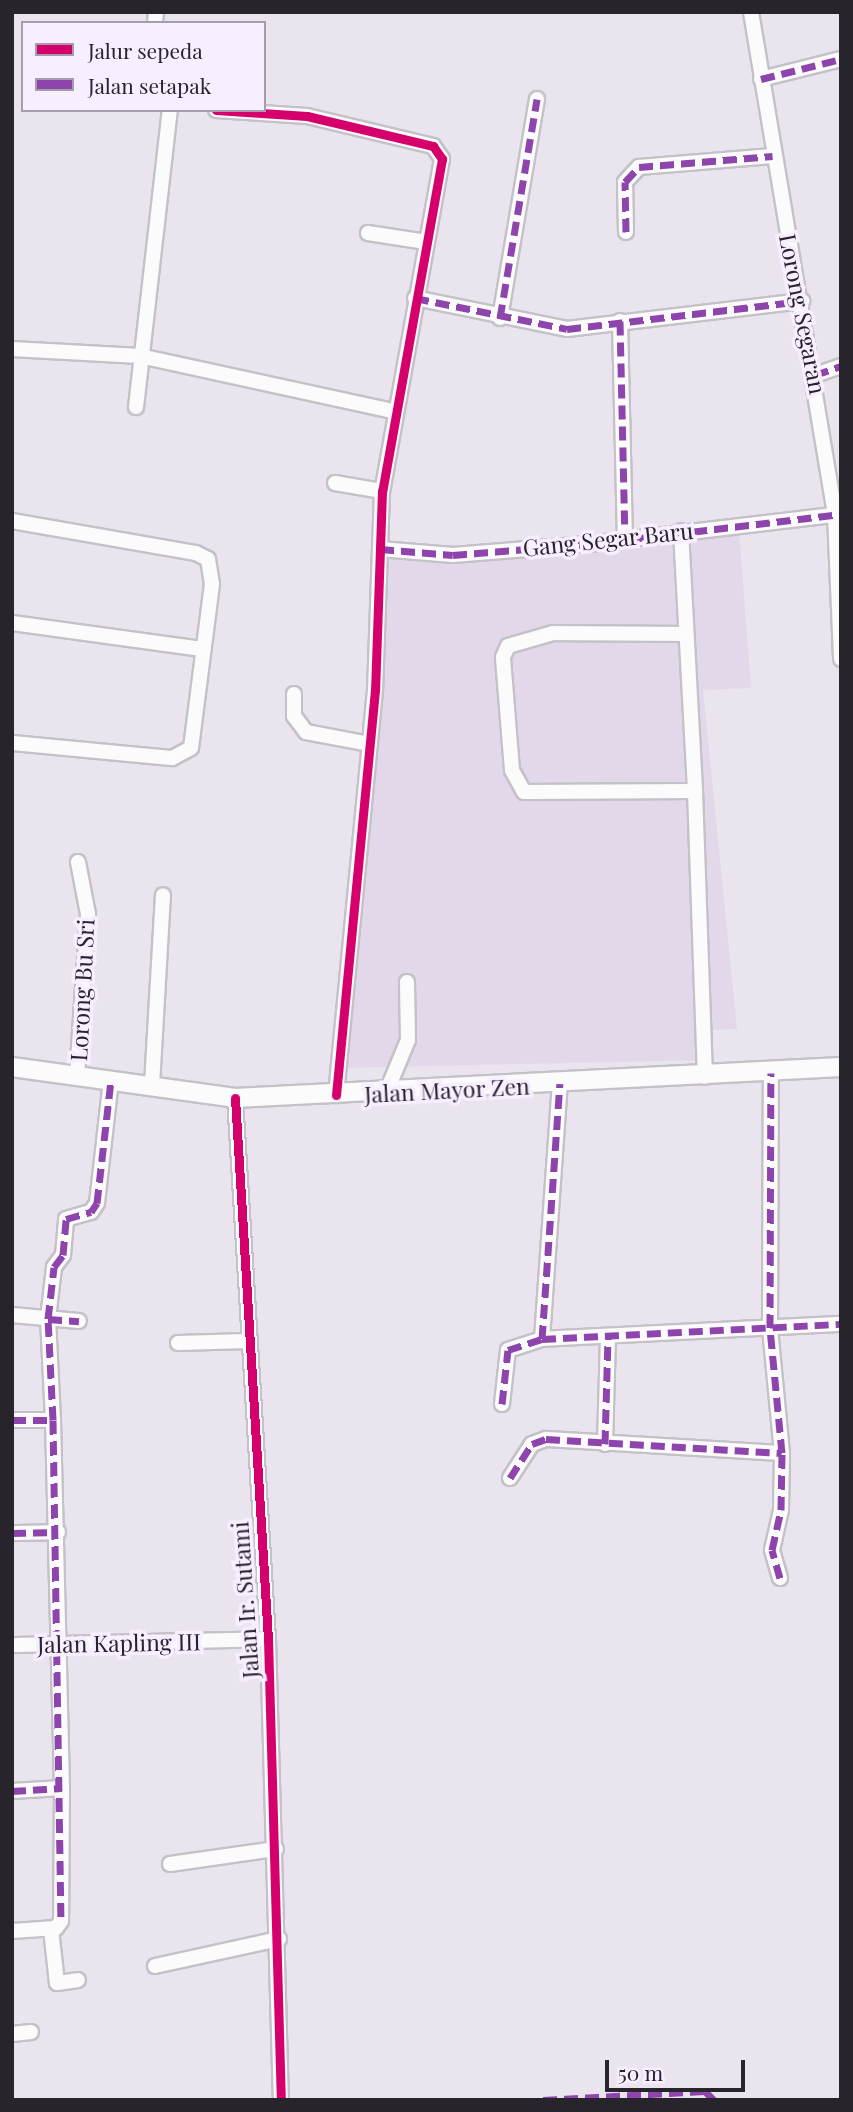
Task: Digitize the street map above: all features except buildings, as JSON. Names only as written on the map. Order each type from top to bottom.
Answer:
[{"type":"street","name":"Lorong Segaran","points":[[751,12],[773,156],[802,301],[838,514],[841,659]]},
{"type":"street","points":[[761,79],[841,59]]},
{"type":"street","points":[[500,318],[537,99]]},
{"type":"street","points":[[136,407],[170,112]]},
{"type":"street","points":[[246,112],[307,116],[433,146],[442,159],[392,411],[382,491],[369,744],[336,1095]]},
{"type":"street","points":[[626,232],[625,183],[639,167],[773,156]]},
{"type":"street","points":[[368,233],[426,242]]},
{"type":"street","points":[[415,298],[567,330],[620,321],[802,301]]},
{"type":"street","points":[[620,321],[625,539]]},
{"type":"street","points":[[12,349],[140,356],[392,411]]},
{"type":"street","points":[[815,375],[841,366]]},
{"type":"street","points":[[335,483],[382,491]]},
{"type":"street","name":"Gang Segar Baru","points":[[380,549],[453,555],[625,539],[838,514]]},
{"type":"street","points":[[12,521],[208,559],[212,584],[202,649],[194,742],[172,758],[12,743]]},
{"type":"street","points":[[681,531],[683,634],[695,791],[705,1077]]},
{"type":"street","points":[[12,623],[202,649]]},
{"type":"street","points":[[683,634],[553,633],[508,646],[503,657],[512,771],[524,792],[695,791]]},
{"type":"street","points":[[294,694],[294,716],[306,732],[369,744]]},
{"type":"street","name":"Lorong Bu Sri","points":[[77,1076],[88,914],[78,862]]},
{"type":"street","points":[[152,1085],[163,895]]},
{"type":"street","points":[[386,1093],[408,1040],[407,982]]},
{"type":"street","name":"Jalan Mayor Zen","points":[[12,1067],[235,1098],[705,1077],[841,1067]]},
{"type":"street","points":[[771,1073],[769,1328],[782,1452],[781,1510],[772,1550],[780,1578]]},
{"type":"street","points":[[12,1931],[51,1929],[61,1921],[58,1532],[48,1319],[64,1222],[97,1203],[111,1081]]},
{"type":"street","points":[[542,1339],[560,1084]]},
{"type":"street","name":"Jalan Ir. Sutami","points":[[235,1098],[268,1639],[279,1939],[281,2100]]},
{"type":"street","points":[[12,1315],[79,1321]]},
{"type":"street","points":[[502,1404],[509,1350],[542,1339],[608,1338],[841,1324]]},
{"type":"street","points":[[605,1444],[608,1338]]},
{"type":"street","points":[[178,1343],[248,1341]]},
{"type":"street","points":[[12,1420],[53,1420]]},
{"type":"street","points":[[510,1478],[538,1440],[782,1452]]},
{"type":"street","points":[[12,1533],[58,1532]]},
{"type":"street","name":"Jalan Kapling III","points":[[12,1646],[268,1639]]},
{"type":"street","points":[[12,1791],[62,1788]]},
{"type":"street","points":[[170,1864],[276,1849]]},
{"type":"street","points":[[51,1929],[57,1983],[78,1980]]},
{"type":"street","points":[[155,1966],[279,1939]]},
{"type":"street","points":[[12,2034],[31,2032]]},
{"type":"shaded area","points":[[739,531],[751,688],[703,690],[737,1029],[708,1030],[710,1060],[339,1068],[390,554]]},
{"type":"marked path","points":[[761,79],[841,59]]},
{"type":"marked path","points":[[500,318],[537,99]]},
{"type":"marked path","points":[[626,232],[625,182],[639,167],[773,156]]},
{"type":"marked path","points":[[415,298],[567,329],[802,301]]},
{"type":"marked path","points":[[620,321],[625,539]]},
{"type":"marked path","points":[[815,375],[841,366]]},
{"type":"marked path","points":[[380,549],[453,555],[589,544],[841,514]]},
{"type":"marked path","points":[[510,1478],[532,1444],[546,1439],[782,1453],[770,1328],[771,1073]]},
{"type":"marked path","points":[[53,1420],[48,1319],[54,1267],[63,1255],[66,1219],[91,1212],[97,1203],[111,1081]]},
{"type":"marked path","points":[[502,1404],[508,1350],[542,1339],[560,1084]]},
{"type":"marked path","points":[[48,1319],[79,1321]]},
{"type":"marked path","points":[[542,1339],[841,1324]]},
{"type":"marked path","points":[[605,1444],[608,1338]]},
{"type":"marked path","points":[[12,1420],[53,1420],[61,1921]]},
{"type":"marked path","points":[[780,1578],[772,1550],[781,1510],[782,1453]]},
{"type":"marked path","points":[[12,1533],[58,1532]]},
{"type":"marked path","points":[[12,1791],[62,1788]]},
{"type":"marked path","points":[[543,2100],[705,2091],[714,2100]]},
{"type":"cycle path","points":[[246,112],[307,116],[433,146],[442,159],[382,491],[375,690],[336,1095]]},
{"type":"cycle path","points":[[235,1098],[268,1639],[281,2100]]}]
